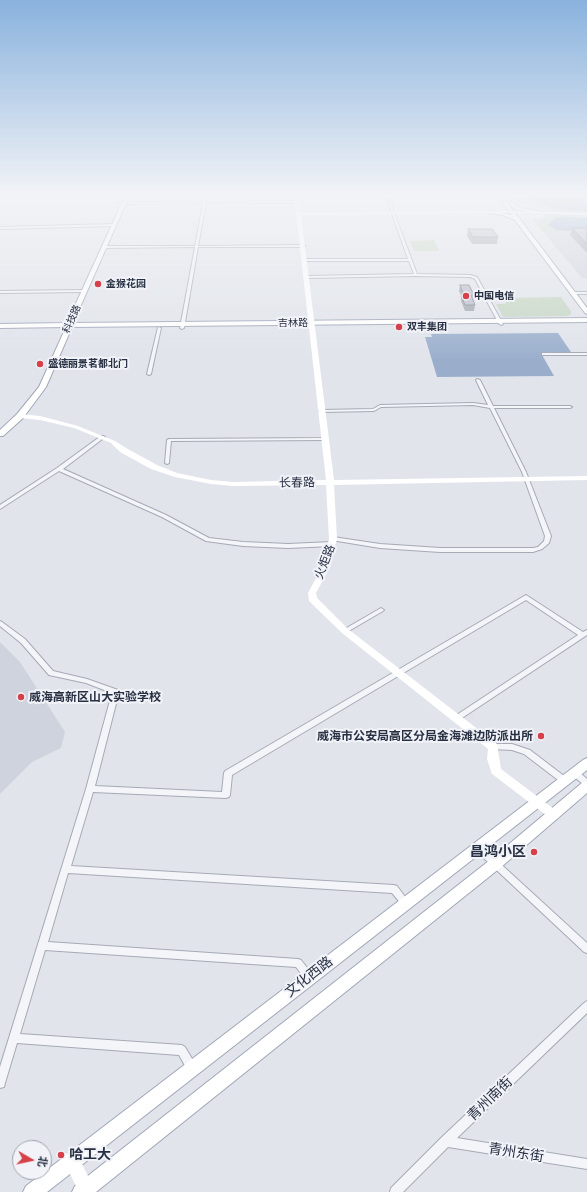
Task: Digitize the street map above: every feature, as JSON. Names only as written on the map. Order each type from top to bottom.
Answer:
[{"type":"main road","name":"科技路","points":[[0,434],[20,416],[42,386],[104,250]]},
{"type":"main road","name":"火炬路","points":[[304,250],[330,482],[333,542],[326,567],[312,593],[312,599],[345,631],[493,747]]},
{"type":"main road","points":[[540,250],[586,310],[582,314],[563,322]]},
{"type":"main road","points":[[547,250],[570,279]]},
{"type":"main road","points":[[579,290],[587,301]]},
{"type":"main road","name":"吉林路","points":[[0,330],[69,327],[500,323],[587,320]]},
{"type":"main road","points":[[563,322],[586,326]]},
{"type":"main road","name":"吉林路","points":[[0,326],[159,328],[182,326]]},
{"type":"main road","name":"长春路","points":[[20,416],[58,422],[103,437],[154,468],[192,479],[233,484],[587,478]]},
{"type":"main road","points":[[493,747],[492,759],[496,771],[554,814]]},
{"type":"main road","name":"文化西路","points":[[32,1192],[71,1160],[587,763]]},
{"type":"main road","points":[[71,1160],[85,1191],[495,864],[587,786]]},
{"type":"street","points":[[182,326],[196,250]]},
{"type":"street","points":[[406,250],[416,276]]},
{"type":"street","points":[[305,260],[410,260]]},
{"type":"street","points":[[307,277],[470,276],[476,278],[500,323]]},
{"type":"street","points":[[572,292],[579,290],[587,293]]},
{"type":"street","points":[[0,292],[84,291]]},
{"type":"street","points":[[149,374],[159,328]]},
{"type":"street","points":[[543,354],[587,354]]},
{"type":"street","points":[[59,469],[164,516],[208,540],[243,544],[288,546],[333,542],[440,550],[533,550],[540,548],[547,542],[548,536],[525,479],[524,472],[493,407],[478,380]]},
{"type":"street","points":[[321,411],[374,410],[380,406],[473,404],[493,407],[570,407]]},
{"type":"street","points":[[0,507],[59,469],[103,437]]},
{"type":"street","points":[[167,463],[169,440],[325,439]]},
{"type":"street","points":[[90,789],[226,795],[228,773],[526,597],[585,633],[457,718]]},
{"type":"street","points":[[345,631],[381,610]]},
{"type":"street","points":[[0,623],[24,641],[51,673],[87,681],[116,692],[90,789],[0,1083]]},
{"type":"street","points":[[493,747],[512,747],[527,752],[570,777],[587,783]]},
{"type":"street","points":[[477,847],[587,948]]},
{"type":"street","points":[[66,869],[394,889],[406,902]]},
{"type":"street","points":[[43,946],[298,963],[309,977]]},
{"type":"street","name":"青州南街","points":[[395,1192],[587,1006]]},
{"type":"street","points":[[14,1038],[182,1050],[192,1067]]},
{"type":"street","name":"青州东街","points":[[446,1141],[587,1164]]},
{"type":"shaded area","points":[[558,250],[587,250],[587,278],[582,278]]},
{"type":"shaded area","name":"威海高新区山大实验学校","points":[[0,642],[20,662],[65,732],[61,748],[32,762],[0,794]]},
{"type":"green space","points":[[413,250],[438,250],[439,251],[414,251]]},
{"type":"green space","points":[[561,297],[571,311],[571,314],[568,316],[503,317],[496,304],[506,304],[504,299],[510,298]]},
{"type":"water","points":[[558,333],[571,352],[541,353],[554,376],[437,377],[425,337],[432,337],[431,334]]},
{"type":"building","points":[[460,285],[469,285],[474,295],[471,295],[475,305],[465,305],[461,296],[464,296]]},
{"type":"place","name":"金猴花园","points":[[98,284]]},
{"type":"place","name":"中国电信","points":[[466,296]]},
{"type":"place","name":"双丰集团","points":[[399,327]]},
{"type":"place","name":"盛德丽景茗都北门","points":[[40,364]]},
{"type":"place","name":"威海高新区山大实验学校","points":[[21,697]]},
{"type":"place","name":"威海市公安局高区分局金海滩边防派出所","points":[[541,736]]},
{"type":"place","name":"昌鸿小区","points":[[534,852]]},
{"type":"place","name":"哈工大","points":[[61,1155]]}]
